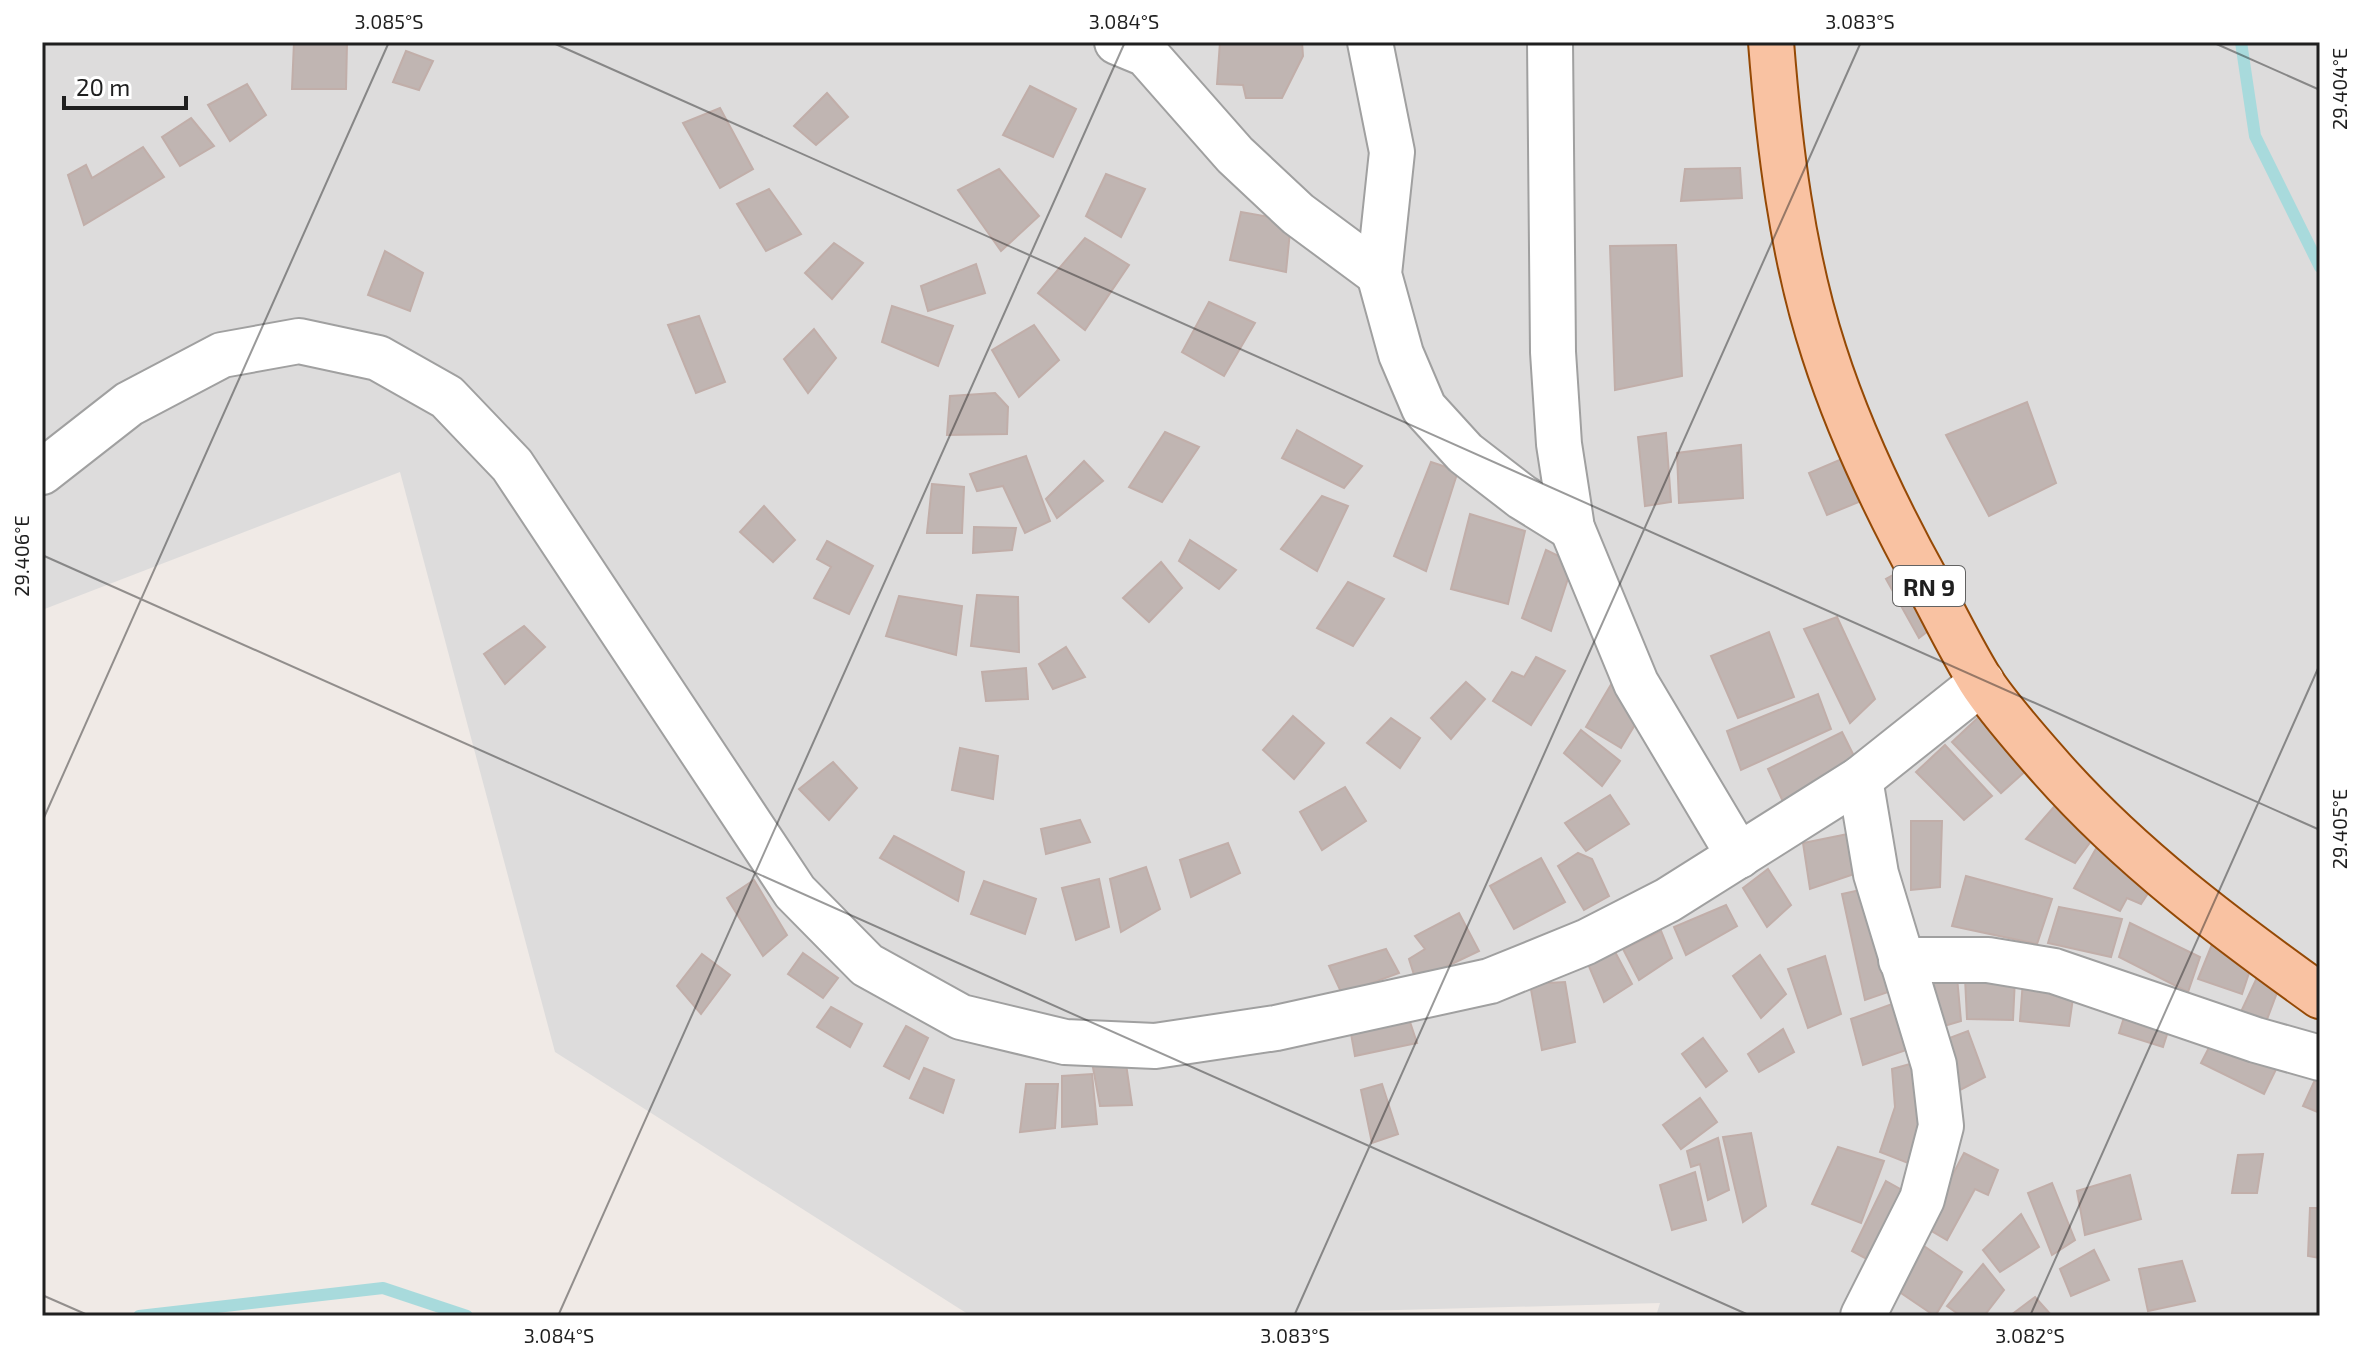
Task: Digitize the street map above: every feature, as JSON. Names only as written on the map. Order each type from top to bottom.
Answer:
[{"type":"main road","name":"RN 9","points":[[1771,42],[1794,232],[1823,351],[1862,454],[1914,559],[1982,682],[2053,770],[2125,843],[2190,900],[2320,996]]},
{"type":"street","points":[[1117,42],[1146,54],[1235,155],[1298,214],[1379,274]]},
{"type":"street","points":[[1370,42],[1392,152],[1379,274],[1401,354],[1424,408],[1465,453],[1522,497],[1572,528]]},
{"type":"street","points":[[1550,42],[1553,352],[1559,444],[1572,528],[1636,683],[1739,856]]},
{"type":"street","points":[[42,472],[129,404],[222,355],[299,341],[378,358],[447,397],[512,465],[795,892],[867,965],[961,1017],[1065,1042],[1155,1046],[1276,1028],[1490,981],[1586,942],[1668,900],[1860,779],[1982,682]]},
{"type":"street","points":[[1860,779],[1876,874],[1934,1065],[1941,1126],[1922,1199],[1863,1316]]},
{"type":"street","points":[[1901,960],[1988,960],[2054,971],[2256,1040],[2320,1058]]},
{"type":"shaded area","points":[[42,42],[2320,42],[2320,1316],[1656,1316],[1660,1303],[1173,1316],[971,1316],[555,1052],[400,472],[42,610]]},
{"type":"building","points":[[294,42],[347,43],[346,89],[292,89]]},
{"type":"building","points":[[1220,42],[1302,42],[1303,56],[1282,98],[1246,98],[1243,85],[1217,84]]},
{"type":"building","points":[[406,51],[433,61],[419,90],[393,82]]},
{"type":"building","points":[[247,84],[266,115],[230,141],[208,105]]},
{"type":"building","points":[[1030,86],[1076,109],[1053,157],[1003,135]]},
{"type":"building","points":[[827,93],[848,117],[816,145],[794,126]]},
{"type":"building","points":[[720,108],[753,169],[720,188],[683,123]]},
{"type":"building","points":[[191,118],[214,146],[180,166],[162,137]]},
{"type":"building","points":[[143,147],[164,177],[84,225],[68,175],[86,165],[92,178]]},
{"type":"building","points":[[1740,168],[1742,198],[1681,201],[1685,169]]},
{"type":"building","points":[[999,169],[1039,216],[1001,251],[958,190]]},
{"type":"building","points":[[1106,174],[1145,189],[1121,237],[1086,216]]},
{"type":"building","points":[[769,189],[801,234],[766,251],[737,204]]},
{"type":"building","points":[[1241,212],[1291,221],[1286,272],[1230,260]]},
{"type":"building","points":[[1085,238],[1129,265],[1085,330],[1038,293]]},
{"type":"building","points":[[834,243],[863,263],[832,299],[805,273]]},
{"type":"building","points":[[1676,245],[1682,376],[1615,390],[1610,246]]},
{"type":"building","points":[[385,251],[423,273],[410,311],[368,295]]},
{"type":"building","points":[[976,264],[985,293],[928,311],[921,286]]},
{"type":"building","points":[[1209,302],[1255,323],[1224,376],[1182,352]]},
{"type":"building","points":[[892,306],[953,326],[938,366],[882,342]]},
{"type":"building","points":[[699,316],[725,382],[696,393],[668,325]]},
{"type":"building","points":[[1034,325],[1059,360],[1019,397],[992,350]]},
{"type":"building","points":[[814,329],[836,358],[808,393],[784,359]]},
{"type":"building","points":[[995,393],[1008,407],[1007,434],[947,435],[950,396]]},
{"type":"building","points":[[2027,402],[2056,483],[1989,516],[1946,435]]},
{"type":"building","points":[[1297,430],[1362,466],[1344,488],[1282,458]]},
{"type":"building","points":[[1165,432],[1199,447],[1162,502],[1129,487]]},
{"type":"building","points":[[1666,433],[1671,502],[1645,506],[1638,437]]},
{"type":"building","points":[[1741,445],[1743,498],[1679,503],[1677,453]]},
{"type":"building","points":[[1851,455],[1866,499],[1827,515],[1809,473]]},
{"type":"building","points":[[1026,456],[1050,521],[1025,533],[1003,486],[977,491],[970,474]]},
{"type":"building","points":[[1084,461],[1103,481],[1057,518],[1046,499]]},
{"type":"building","points":[[1431,462],[1458,471],[1426,571],[1394,556]]},
{"type":"building","points":[[932,484],[964,487],[962,533],[927,533]]},
{"type":"building","points":[[1322,496],[1348,506],[1317,571],[1281,549]]},
{"type":"building","points":[[764,506],[795,540],[773,562],[740,532]]},
{"type":"building","points":[[1470,514],[1525,531],[1508,604],[1451,589]]},
{"type":"building","points":[[974,527],[1016,528],[1012,550],[973,553]]},
{"type":"building","points":[[1190,540],[1236,570],[1219,589],[1179,561]]},
{"type":"building","points":[[827,541],[873,566],[849,614],[814,598],[831,567],[817,559]]},
{"type":"building","points":[[1546,550],[1573,563],[1551,631],[1522,618]]},
{"type":"building","points":[[1161,562],[1182,588],[1149,622],[1123,598]]},
{"type":"building","points":[[1911,565],[1941,621],[1919,638],[1886,579]]},
{"type":"building","points":[[1348,582],[1384,599],[1353,646],[1317,628]]},
{"type":"building","points":[[977,595],[1018,597],[1019,652],[971,646]]},
{"type":"building","points":[[899,596],[962,606],[956,655],[886,636]]},
{"type":"building","points":[[1837,617],[1875,699],[1850,723],[1804,629]]},
{"type":"building","points":[[524,626],[545,647],[505,684],[484,654]]},
{"type":"building","points":[[1769,632],[1794,697],[1738,718],[1711,656]]},
{"type":"building","points":[[1066,647],[1085,677],[1053,689],[1039,664]]},
{"type":"building","points":[[1536,657],[1565,671],[1531,725],[1493,701],[1512,672],[1524,677]]},
{"type":"building","points":[[1026,668],[1028,699],[986,701],[982,672]]},
{"type":"building","points":[[1616,676],[1642,713],[1621,748],[1586,727]]},
{"type":"building","points":[[1466,682],[1485,699],[1451,739],[1431,718]]},
{"type":"building","points":[[1818,694],[1831,729],[1741,770],[1727,731]]},
{"type":"building","points":[[1983,713],[2029,768],[2001,793],[1952,742]]},
{"type":"building","points":[[1293,716],[1324,743],[1294,779],[1263,750]]},
{"type":"building","points":[[1391,718],[1420,738],[1400,768],[1367,743]]},
{"type":"building","points":[[1581,730],[1620,761],[1602,786],[1564,753]]},
{"type":"building","points":[[1842,732],[1860,768],[1785,806],[1768,769]]},
{"type":"building","points":[[1945,745],[1992,796],[1964,820],[1916,772]]},
{"type":"building","points":[[960,748],[998,756],[993,799],[952,790]]},
{"type":"building","points":[[833,762],[857,788],[829,820],[799,789]]},
{"type":"building","points":[[1345,787],[1366,821],[1322,850],[1300,812]]},
{"type":"building","points":[[1610,795],[1629,824],[1586,851],[1565,823]]},
{"type":"building","points":[[2060,800],[2097,833],[2075,863],[2026,839]]},
{"type":"building","points":[[1080,820],[1090,842],[1046,854],[1041,829]]},
{"type":"building","points":[[1911,821],[1942,821],[1940,887],[1911,890]]},
{"type":"building","points":[[1848,834],[1857,873],[1810,889],[1803,843]]},
{"type":"building","points":[[894,836],[964,872],[958,901],[880,858]]},
{"type":"building","points":[[1228,843],[1240,873],[1191,897],[1180,860]]},
{"type":"building","points":[[2098,845],[2154,884],[2141,904],[2127,898],[2120,911],[2074,888]]},
{"type":"building","points":[[1578,853],[1592,859],[1609,896],[1584,910],[1558,866]]},
{"type":"building","points":[[1541,858],[1565,902],[1514,929],[1490,886]]},
{"type":"building","points":[[1146,867],[1160,909],[1121,932],[1110,879]]},
{"type":"building","points":[[1768,869],[1791,905],[1767,927],[1743,888]]},
{"type":"building","points":[[1966,876],[2052,899],[2037,944],[1952,926]]},
{"type":"building","points":[[1099,879],[1109,927],[1076,940],[1062,888]]},
{"type":"building","points":[[754,880],[787,935],[763,956],[727,898]]},
{"type":"building","points":[[984,881],[1036,899],[1025,934],[971,914]]},
{"type":"building","points":[[1874,887],[1902,987],[1865,1000],[1842,894]]},
{"type":"building","points":[[1726,905],[1737,926],[1686,955],[1674,927]]},
{"type":"building","points":[[2059,907],[2122,919],[2111,957],[2048,943]]},
{"type":"building","points":[[1459,913],[1479,951],[1416,981],[1409,959],[1425,949],[1415,936]]},
{"type":"building","points":[[2130,923],[2200,957],[2188,992],[2119,957]]},
{"type":"building","points":[[1661,931],[1672,958],[1639,980],[1623,949]]},
{"type":"building","points":[[2213,942],[2252,964],[2242,994],[2198,979]]},
{"type":"building","points":[[1386,949],[1399,973],[1342,994],[1329,966]]},
{"type":"building","points":[[1614,950],[1632,984],[1604,1002],[1588,964]]},
{"type":"building","points":[[803,953],[838,978],[823,998],[788,974]]},
{"type":"building","points":[[702,954],[730,975],[701,1014],[677,986]]},
{"type":"building","points":[[1760,955],[1786,994],[1761,1018],[1733,976]]},
{"type":"building","points":[[1825,956],[1841,1014],[1808,1028],[1788,969]]},
{"type":"building","points":[[2260,971],[2281,982],[2266,1022],[2240,1014]]},
{"type":"building","points":[[1957,977],[1961,1021],[1934,1029],[1927,980]]},
{"type":"building","points":[[1965,978],[2015,978],[2013,1020],[1967,1019]]},
{"type":"building","points":[[2023,980],[2074,991],[2069,1026],[2020,1021]]},
{"type":"building","points":[[1565,982],[1575,1042],[1542,1050],[1530,984]]},
{"type":"building","points":[[1903,1000],[1918,1046],[1863,1065],[1851,1019]]},
{"type":"building","points":[[2128,1005],[2172,1019],[2163,1047],[2119,1033]]},
{"type":"building","points":[[831,1007],[862,1024],[850,1047],[817,1027]]},
{"type":"building","points":[[1407,1013],[1417,1043],[1355,1056],[1350,1028]]},
{"type":"building","points":[[906,1026],[928,1038],[909,1079],[884,1066]]},
{"type":"building","points":[[1783,1029],[1794,1052],[1759,1072],[1748,1054]]},
{"type":"building","points":[[1968,1031],[1985,1077],[1960,1090],[1944,1040]]},
{"type":"building","points":[[2216,1034],[2282,1057],[2264,1094],[2201,1063]]},
{"type":"building","points":[[1703,1038],[1727,1071],[1706,1087],[1682,1054]]},
{"type":"building","points":[[1125,1057],[1132,1105],[1100,1106],[1092,1062]]},
{"type":"building","points":[[1924,1060],[1921,1168],[1880,1152],[1895,1107],[1892,1069]]},
{"type":"building","points":[[924,1068],[954,1080],[943,1113],[910,1098]]},
{"type":"building","points":[[2320,1069],[2320,1113],[2303,1106]]},
{"type":"building","points":[[1092,1074],[1097,1124],[1062,1127],[1062,1076]]},
{"type":"building","points":[[1026,1084],[1058,1084],[1055,1128],[1020,1132]]},
{"type":"building","points":[[1382,1084],[1398,1134],[1372,1143],[1361,1090]]},
{"type":"building","points":[[1700,1098],[1717,1122],[1681,1149],[1663,1125]]},
{"type":"building","points":[[1751,1133],[1766,1206],[1743,1222],[1723,1137]]},
{"type":"building","points":[[1718,1138],[1729,1190],[1708,1200],[1700,1164],[1691,1167],[1687,1151]]},
{"type":"building","points":[[1838,1147],[1884,1161],[1861,1223],[1812,1204]]},
{"type":"building","points":[[1964,1153],[1998,1170],[1988,1195],[1975,1189],[1947,1240],[1925,1227]]},
{"type":"building","points":[[2263,1154],[2257,1193],[2232,1193],[2238,1155]]},
{"type":"building","points":[[1695,1172],[1706,1220],[1672,1230],[1660,1185]]},
{"type":"building","points":[[2130,1175],[2141,1219],[2085,1235],[2077,1191]]},
{"type":"building","points":[[1886,1181],[1909,1194],[1878,1265],[1852,1251]]},
{"type":"building","points":[[2052,1183],[2075,1240],[2052,1255],[2028,1193]]},
{"type":"building","points":[[2310,1208],[2320,1208],[2320,1258],[2308,1256]]},
{"type":"building","points":[[2021,1214],[2039,1247],[2000,1272],[1983,1250]]},
{"type":"building","points":[[1921,1244],[1962,1272],[1935,1316],[1895,1289]]},
{"type":"building","points":[[2094,1250],[2109,1280],[2071,1296],[2060,1269]]},
{"type":"building","points":[[2182,1261],[2195,1301],[2148,1311],[2139,1269]]},
{"type":"building","points":[[1983,1264],[2004,1290],[1984,1316],[1961,1316],[1947,1306]]},
{"type":"building","points":[[2035,1297],[2052,1316],[2011,1315]]},
{"type":"waterway","points":[[2241,42],[2255,136],[2320,267]]},
{"type":"waterway","points":[[139,1316],[383,1288],[467,1316]]}]
